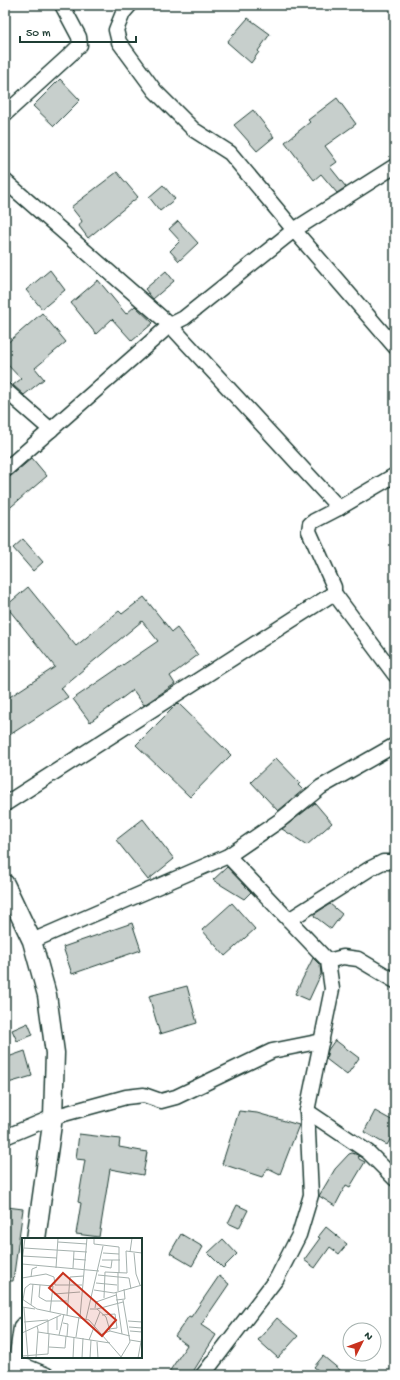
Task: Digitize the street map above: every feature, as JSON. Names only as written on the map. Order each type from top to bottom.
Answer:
[{"type":"street","points":[[5,114],[80,45],[79,36],[62,5]]},
{"type":"street","points":[[130,5],[123,13],[116,30],[119,42],[155,91],[194,130],[230,153],[395,347]]},
{"type":"street","points":[[5,470],[170,325],[184,318],[294,230],[395,166]]},
{"type":"street","points":[[5,181],[170,325],[339,508]]},
{"type":"street","points":[[5,390],[50,430]]},
{"type":"street","points":[[395,475],[314,521],[310,524],[309,531],[334,587],[334,593],[395,676]]},
{"type":"street","points":[[5,804],[334,593]]},
{"type":"street","points":[[32,941],[228,856],[279,821],[321,787],[395,745]]},
{"type":"street","points":[[203,1375],[277,1278],[299,1235],[311,1195],[307,1111],[332,989],[328,962],[228,856]]},
{"type":"street","points":[[289,920],[371,868],[383,862],[395,862]]},
{"type":"street","points":[[5,884],[32,941],[47,995],[54,1053],[53,1117],[36,1238]]},
{"type":"street","points":[[328,962],[343,957],[358,959],[395,981]]},
{"type":"street","points":[[5,1137],[53,1117],[126,1097],[144,1095],[162,1101],[176,1097],[272,1051],[322,1041]]},
{"type":"street","points":[[307,1111],[368,1152],[395,1179]]},
{"type":"street","points":[[22,1334],[17,1369],[47,1375]]},
{"type":"building","points":[[248,18],[270,34],[251,63],[227,42]]},
{"type":"building","points":[[60,79],[80,100],[54,126],[33,106]]},
{"type":"building","points":[[337,98],[356,124],[325,146],[337,162],[330,167],[346,187],[337,193],[321,174],[314,180],[285,142],[310,122],[308,120]]},
{"type":"building","points":[[253,110],[274,137],[257,151],[234,125]]},
{"type":"building","points":[[117,172],[138,197],[88,238],[79,226],[82,221],[71,207]]},
{"type":"building","points":[[163,185],[175,199],[160,211],[149,197]]},
{"type":"building","points":[[178,221],[198,243],[179,261],[170,251],[180,241],[169,229]]},
{"type":"building","points":[[50,270],[65,290],[42,309],[26,290]]},
{"type":"building","points":[[166,271],[174,281],[153,299],[145,289]]},
{"type":"building","points":[[98,280],[126,314],[135,306],[153,323],[132,341],[112,319],[96,334],[71,303]]},
{"type":"building","points":[[42,313],[66,342],[35,368],[44,379],[24,395],[13,385],[21,379],[5,362],[5,345]]},
{"type":"building","points":[[32,458],[47,476],[5,512],[5,478],[11,476]]},
{"type":"building","points":[[23,539],[43,562],[33,571],[13,548]]},
{"type":"building","points":[[28,587],[76,646],[119,611],[122,614],[144,597],[172,632],[177,628],[198,655],[170,676],[175,684],[144,705],[133,690],[90,722],[73,699],[158,641],[142,621],[61,688],[68,697],[5,738],[5,700],[55,667],[6,606]]},
{"type":"building","points":[[178,703],[231,755],[190,797],[136,745]]},
{"type":"building","points":[[276,758],[300,783],[298,785],[303,790],[278,811],[251,782]]},
{"type":"building","points":[[315,803],[332,823],[307,845],[282,829]]},
{"type":"building","points":[[143,819],[174,859],[148,880],[116,840]]},
{"type":"building","points":[[227,867],[251,892],[244,899],[213,880]]},
{"type":"building","points":[[232,903],[255,929],[225,956],[202,930]]},
{"type":"building","points":[[330,904],[342,914],[331,929],[314,916]]},
{"type":"building","points":[[132,923],[141,950],[72,974],[63,947]]},
{"type":"building","points":[[313,958],[320,965],[321,974],[309,1000],[295,994]]},
{"type":"building","points":[[187,986],[197,1023],[160,1034],[149,996]]},
{"type":"building","points":[[28,1023],[33,1035],[17,1041],[12,1030]]},
{"type":"building","points":[[335,1040],[359,1058],[347,1075],[326,1059],[328,1050]]},
{"type":"building","points":[[25,1051],[32,1076],[5,1084],[5,1058]]},
{"type":"building","points":[[239,1111],[257,1113],[299,1125],[280,1174],[268,1168],[262,1177],[222,1164]]},
{"type":"building","points":[[375,1111],[395,1122],[395,1131],[387,1145],[364,1132]]},
{"type":"building","points":[[79,1134],[120,1139],[119,1147],[147,1152],[143,1175],[110,1169],[99,1237],[76,1234],[81,1203],[78,1202],[85,1160],[76,1159]]},
{"type":"building","points":[[352,1153],[358,1155],[359,1159],[365,1162],[350,1187],[346,1185],[335,1206],[319,1196],[335,1169],[349,1154]]},
{"type":"building","points":[[237,1205],[248,1210],[239,1228],[228,1223]]},
{"type":"building","points":[[7,1207],[23,1209],[13,1281],[5,1281],[5,1223]]},
{"type":"building","points":[[326,1227],[347,1244],[339,1254],[330,1247],[315,1268],[304,1260]]},
{"type":"building","points":[[181,1234],[203,1247],[192,1266],[170,1253]]},
{"type":"building","points":[[223,1239],[237,1254],[223,1268],[208,1253]]},
{"type":"building","points":[[219,1276],[229,1284],[201,1325],[216,1335],[191,1375],[167,1375],[187,1345],[175,1336],[189,1316],[191,1317]]},
{"type":"building","points":[[277,1318],[298,1336],[278,1358],[258,1340]]},
{"type":"building","points":[[323,1356],[346,1375],[324,1375],[314,1367]]}]
